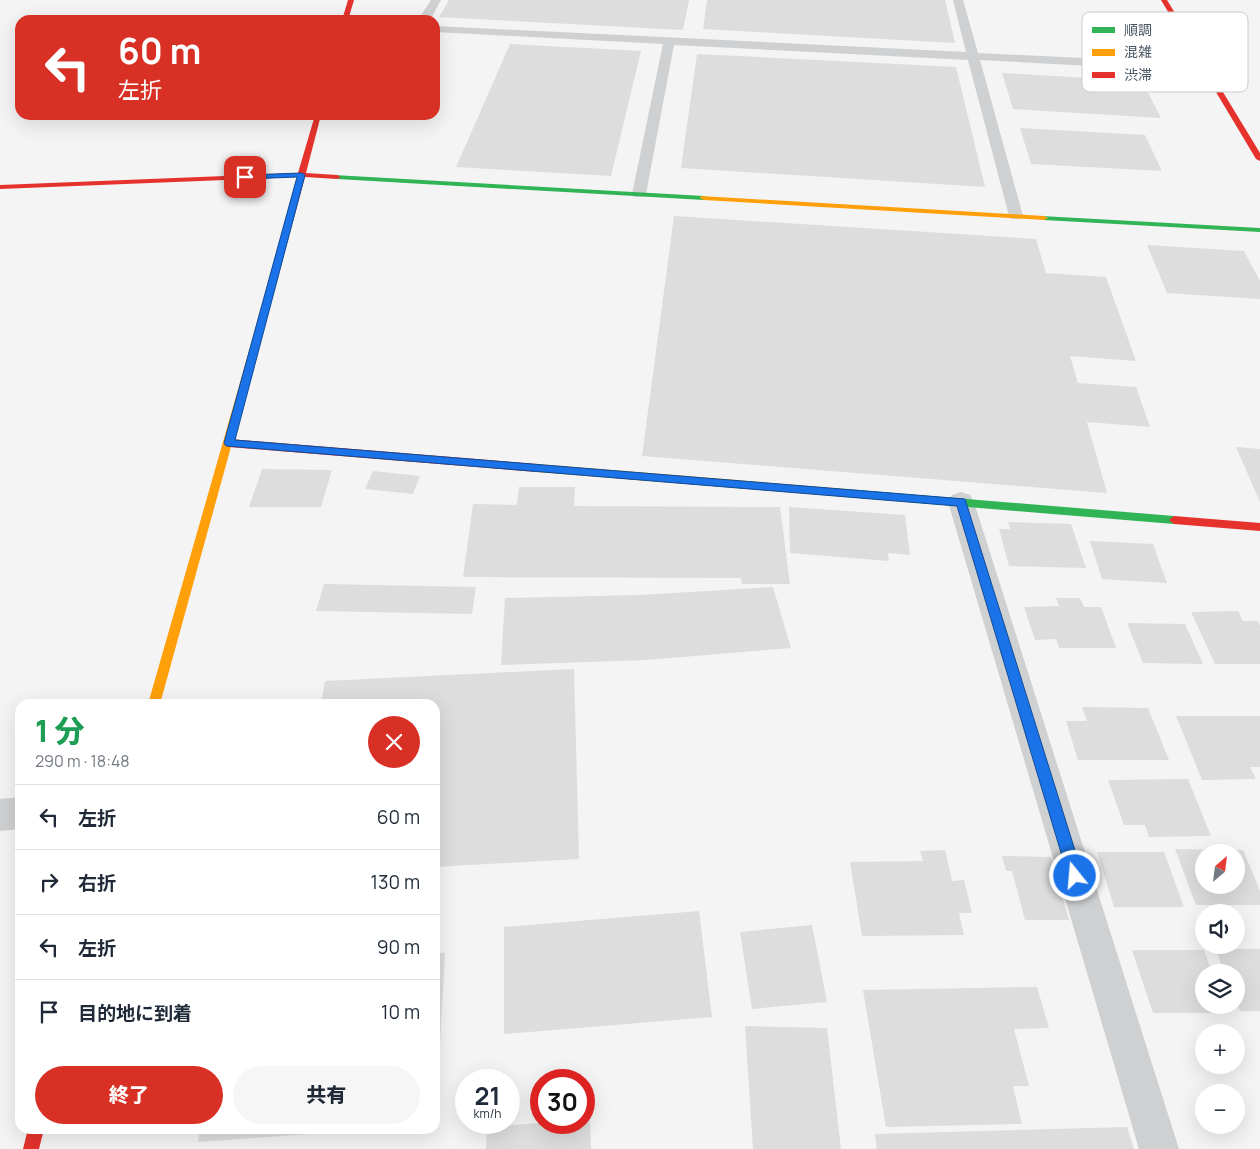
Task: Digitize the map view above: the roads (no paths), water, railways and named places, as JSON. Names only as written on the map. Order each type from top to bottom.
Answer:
[{"type":"street","points":[[347,15],[351,0]]},
{"type":"street","points":[[1164,0],[1172,12]]},
{"type":"street","points":[[1220,92],[1260,158]]},
{"type":"street","points":[[155,699],[229,443],[317,120]]},
{"type":"street","points":[[0,187],[302,175],[1260,230]]},
{"type":"street","points":[[229,443],[1260,526]]},
{"type":"street","points":[[961,502],[1159,1149]]},
{"type":"street","points":[[0,815],[15,814]]},
{"type":"street","points":[[31,1149],[35,1134]]},
{"type":"lane","points":[[427,15],[436,0]]},
{"type":"lane","points":[[958,0],[1016,216]]},
{"type":"lane","points":[[440,28],[1082,62]]},
{"type":"lane","points":[[639,194],[669,41]]}]
